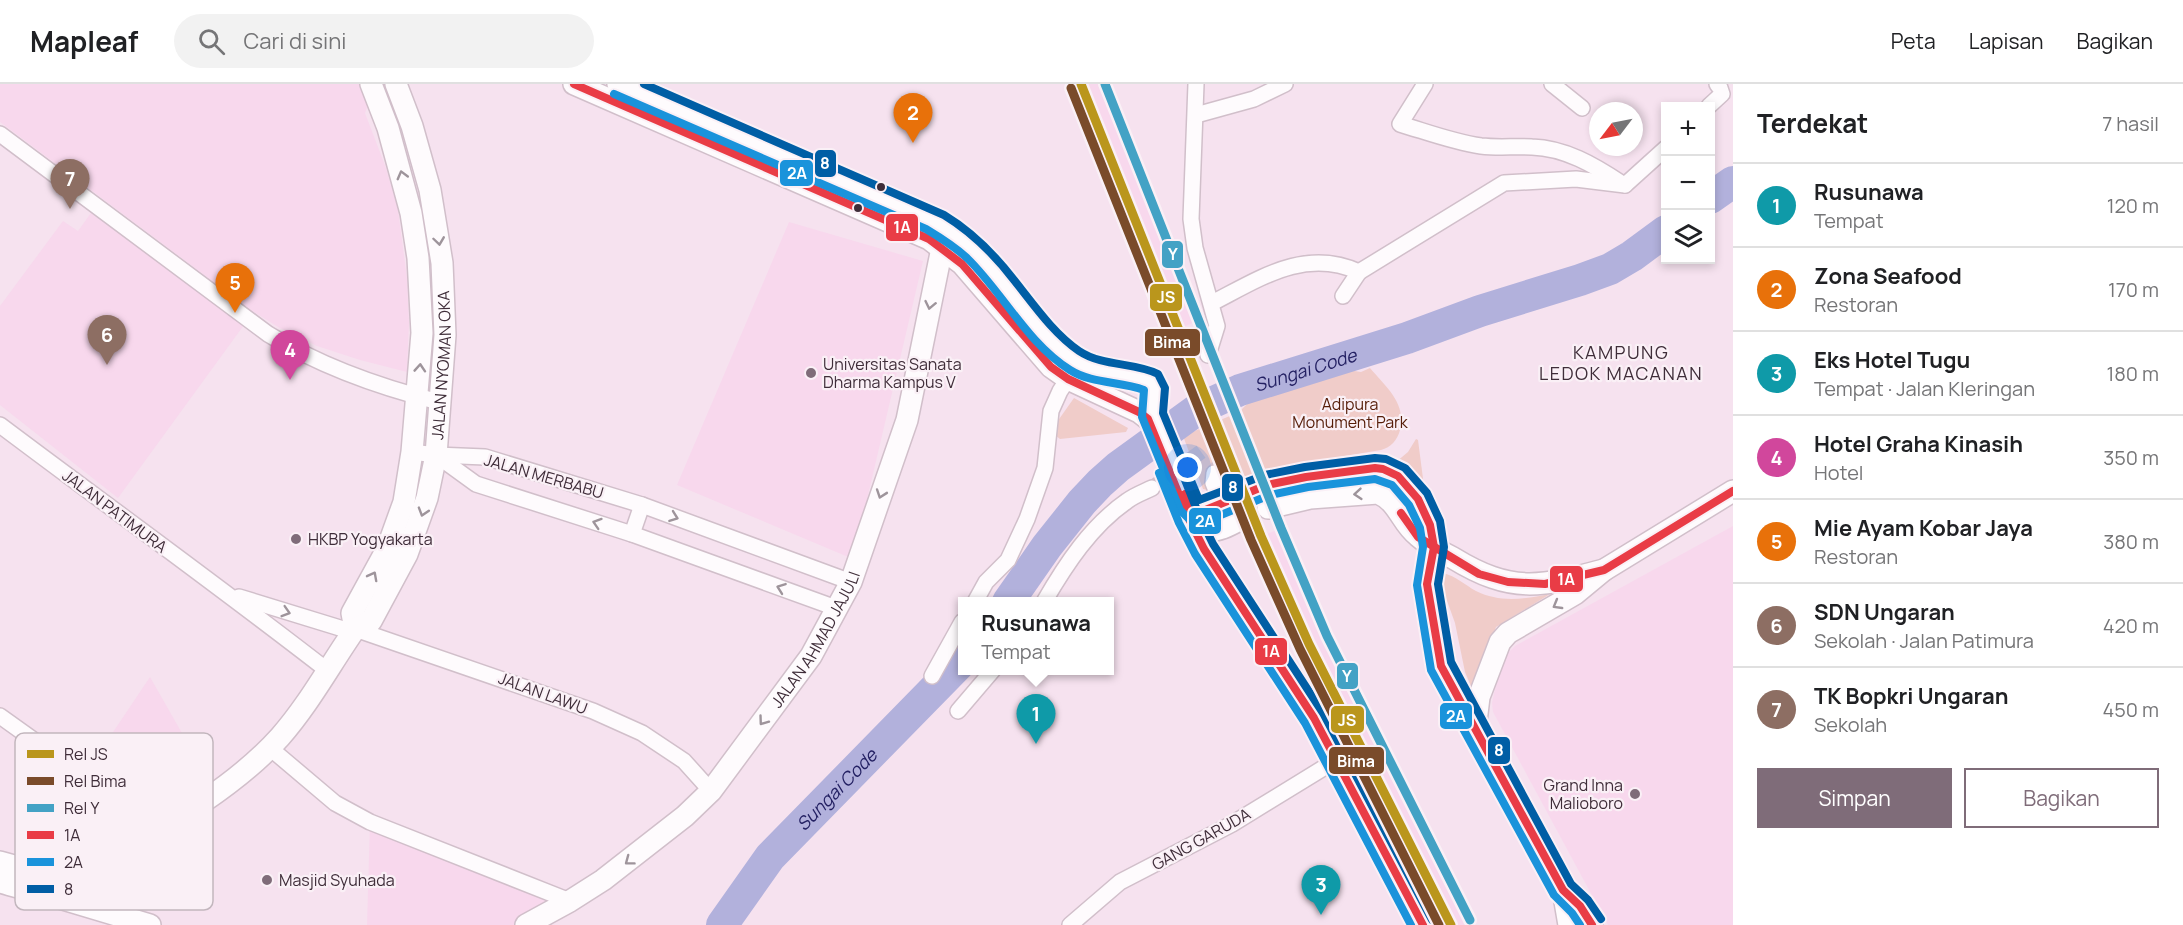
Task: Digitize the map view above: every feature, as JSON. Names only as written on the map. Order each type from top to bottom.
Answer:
[{"type":"main road","name":"JALAN NYOMAN OKA","points":[[354,631],[352,613],[394,533],[404,502],[412,452],[422,325],[416,234],[399,162],[371,84]]},
{"type":"main road","name":"JALAN NYOMAN OKA","points":[[213,793],[243,772],[270,748],[290,724],[354,631],[371,621],[407,554],[427,498],[436,455],[446,314],[436,216],[423,164],[396,84]]},
{"type":"main road","points":[[574,84],[929,239],[967,269],[1051,367],[1068,380],[1150,416]]},
{"type":"main road","points":[[618,84],[946,228],[974,250],[1043,332],[1075,360],[1091,369],[1140,376],[1152,382],[1155,389],[1150,416],[1182,494],[1189,519],[1204,549],[1289,678],[1338,759],[1424,925]]},
{"type":"main road","name":"JALAN AHMAD JAJULI","points":[[526,925],[603,880],[685,816],[711,791],[811,656],[850,582],[907,420],[942,248]]},
{"type":"main road","points":[[1260,487],[1342,471],[1375,468],[1383,469],[1404,481],[1418,499],[1427,517],[1434,547],[1427,584],[1438,656],[1445,675],[1563,890],[1580,906],[1592,925]]},
{"type":"main road","points":[[1475,731],[1478,703],[1502,639],[1511,631],[1575,594],[1604,570],[1733,491]]},
{"type":"main road","points":[[1268,508],[1310,498],[1378,493],[1398,508],[1413,532],[1479,574],[1508,582],[1554,583],[1604,570]]},
{"type":"main road","points":[[1182,494],[1195,511],[1203,511],[1229,500]]},
{"type":"main road","points":[[1189,519],[1206,530],[1211,530],[1245,517]]},
{"type":"main road","points":[[0,862],[15,866]]},
{"type":"main road","name":"JALAN NYOMAN OKA","points":[[0,882],[15,886]]},
{"type":"main road","points":[[1563,890],[1569,925]]},
{"type":"main road","points":[[99,910],[150,925]]},
{"type":"street","points":[[1196,84],[1191,219],[1195,248],[1217,326],[1208,355]]},
{"type":"street","points":[[1196,115],[1254,99],[1285,84]]},
{"type":"street","points":[[1425,84],[1400,124],[1448,139],[1481,146],[1534,147],[1565,152],[1604,171],[1625,186]]},
{"type":"street","points":[[1552,84],[1582,108]]},
{"type":"street","points":[[1713,102],[1722,94],[1717,84]]},
{"type":"street","points":[[0,134],[288,347],[326,365],[417,397],[439,402]]},
{"type":"street","points":[[1625,186],[1661,152]]},
{"type":"street","points":[[1343,296],[1359,272],[1504,183],[1576,179],[1625,186]]},
{"type":"street","points":[[1212,303],[1296,264],[1324,262],[1359,272]]},
{"type":"street","points":[[978,597],[986,582],[1008,560],[1027,519],[1045,468],[1051,411],[1068,380]]},
{"type":"street","name":"JALAN PATIMURA","points":[[0,424],[185,564],[231,595],[328,671]]},
{"type":"street","points":[[412,452],[436,455]]},
{"type":"street","name":"JALAN MERBABU","points":[[436,455],[485,457],[642,505],[850,582]]},
{"type":"street","name":"JALAN MERBABU","points":[[436,455],[476,484],[632,534],[836,608]]},
{"type":"street","points":[[1214,473],[1213,483],[1229,500]]},
{"type":"street","points":[[1047,597],[1064,566],[1117,508],[1152,488]]},
{"type":"street","points":[[632,534],[642,505]]},
{"type":"street","name":"JALAN PATIMURA","points":[[231,595],[354,631]]},
{"type":"street","name":"JALAN LAWU","points":[[354,631],[593,711],[642,733],[684,761],[711,791]]},
{"type":"street","points":[[932,676],[958,631]]},
{"type":"street","points":[[958,711],[989,675]]},
{"type":"street","points":[[0,716],[24,733]]},
{"type":"street","points":[[270,748],[335,803],[370,822],[570,901]]},
{"type":"street","name":"GANG GARUDA","points":[[1070,925],[1120,882],[1232,824],[1338,759]]},
{"type":"shaded area","points":[[0,84],[376,84],[365,113],[386,168],[398,210],[407,278],[409,323],[407,372],[317,346],[278,327],[251,310],[0,122]]},
{"type":"shaded area","points":[[1076,84],[1103,84],[1182,280],[1178,282],[1195,322],[1172,332]]},
{"type":"shaded area","points":[[91,213],[244,325],[118,498],[0,405],[0,306],[63,221],[78,231]]},
{"type":"shaded area","name":"Universitas Sanata Dharma Kampus V","points":[[789,222],[923,261],[853,559],[677,485]]},
{"type":"shaded area","name":"Grand Inna Malioboro","points":[[1733,526],[1733,925],[1608,925],[1493,712],[1495,689],[1507,654],[1515,646]]},
{"type":"shaded area","points":[[1277,530],[1316,618],[1471,925],[1438,925],[1351,756],[1254,539]]},
{"type":"shaded area","points":[[150,677],[182,733],[112,733]]},
{"type":"shaded area","points":[[370,822],[570,901],[526,925],[367,925]]},
{"type":"green space","name":"Adipura Monument Park","points":[[1370,368],[1398,403],[1400,430],[1391,445],[1381,450],[1266,469],[1212,491],[1203,489],[1183,436],[1239,412],[1248,403],[1348,370],[1361,372]]},
{"type":"green space","points":[[1074,398],[1128,428],[1126,432],[1060,439],[1055,435],[1057,422]]},
{"type":"green space","points":[[1416,439],[1418,440],[1425,494],[1411,470],[1396,462],[1408,452]]},
{"type":"green space","points":[[1443,573],[1485,595],[1503,599],[1550,594],[1496,627],[1473,691],[1465,672],[1455,623],[1441,584]]},
{"type":"waterway","name":"Sungai Code","points":[[1715,195],[1733,182]]},
{"type":"waterway","name":"Sungai Code","points":[[1011,597],[1047,546],[1100,483],[1118,467],[1198,409],[1240,390],[1407,338],[1480,311],[1610,269],[1661,235]]},
{"type":"waterway","name":"Sungai Code","points":[[722,925],[770,857],[958,665]]},
{"type":"tunnel","points":[[1152,488],[1202,451],[1213,446],[1220,451],[1221,455],[1214,473]]},
{"type":"rail line","name":"JS","points":[[1081,84],[1261,536],[1309,644],[1451,925]]},
{"type":"rail line","name":"Y","points":[[1105,84],[1281,528],[1327,636],[1470,920]]},
{"type":"rail line","name":"Bima","points":[[1071,88],[1251,540],[1300,649],[1439,925]]},
{"type":"transit line","name":"1A","points":[[574,84],[929,239],[962,264],[1051,367],[1068,379],[1139,412],[1148,419],[1189,519],[1204,549],[1314,718],[1423,925]]},
{"type":"transit line","name":"8","points":[[644,84],[944,215],[973,236],[990,252],[1052,327],[1079,351],[1098,360],[1149,370],[1158,374],[1165,388],[1163,413],[1199,500],[1265,475],[1305,467],[1375,458],[1386,459],[1405,468],[1427,493],[1440,521],[1444,547],[1438,584],[1451,662],[1571,884],[1588,900],[1601,919]]},
{"type":"transit line","name":"2A","points":[[614,94],[926,229],[953,246],[980,272],[1028,332],[1055,359],[1070,370],[1087,378],[1144,390],[1142,417],[1180,510],[1190,520],[1206,521],[1270,495],[1308,487],[1375,479],[1392,485],[1409,505],[1420,528],[1423,547],[1417,585],[1431,670],[1554,895],[1572,913],[1580,925]]},
{"type":"transit line","name":"8","points":[[1179,465],[1213,544],[1323,713],[1432,920]]},
{"type":"transit line","name":"1A","points":[[1185,494],[1195,511],[1203,511],[1267,485],[1306,477],[1375,468],[1398,476],[1418,499],[1430,525],[1434,547],[1427,584],[1441,666],[1563,890],[1580,906],[1592,925]]},
{"type":"transit line","name":"2A","points":[[1159,473],[1179,523],[1195,554],[1305,723],[1411,925]]},
{"type":"transit line","name":"1A","points":[[1401,513],[1418,537],[1479,574],[1508,582],[1545,584],[1604,570],[1733,491]]},
{"type":"place","name":"Zona Seafood","points":[[913,143]]},
{"type":"place","name":"TK Bopkri Ungaran","points":[[70,209]]},
{"type":"place","name":"Mie Ayam Kobar Jaya","points":[[235,313]]},
{"type":"place","name":"SDN Ungaran","points":[[107,365]]},
{"type":"place","name":"Universitas Sanata Dharma Kampus V","points":[[811,373]]},
{"type":"place","name":"Hotel Graha Kinasih","points":[[290,380]]},
{"type":"place","name":"HKBP Yogyakarta","points":[[296,539]]},
{"type":"place","name":"Rusunawa","points":[[1036,744]]},
{"type":"place","name":"Grand Inna Malioboro","points":[[1635,794]]},
{"type":"place","name":"Masjid Syuhada","points":[[267,880]]},
{"type":"place","name":"Eks Hotel Tugu","points":[[1321,915]]},
{"type":"district","name":"KAMPUNG LEDOK MACANAN","points":[[1621,362]]}]
